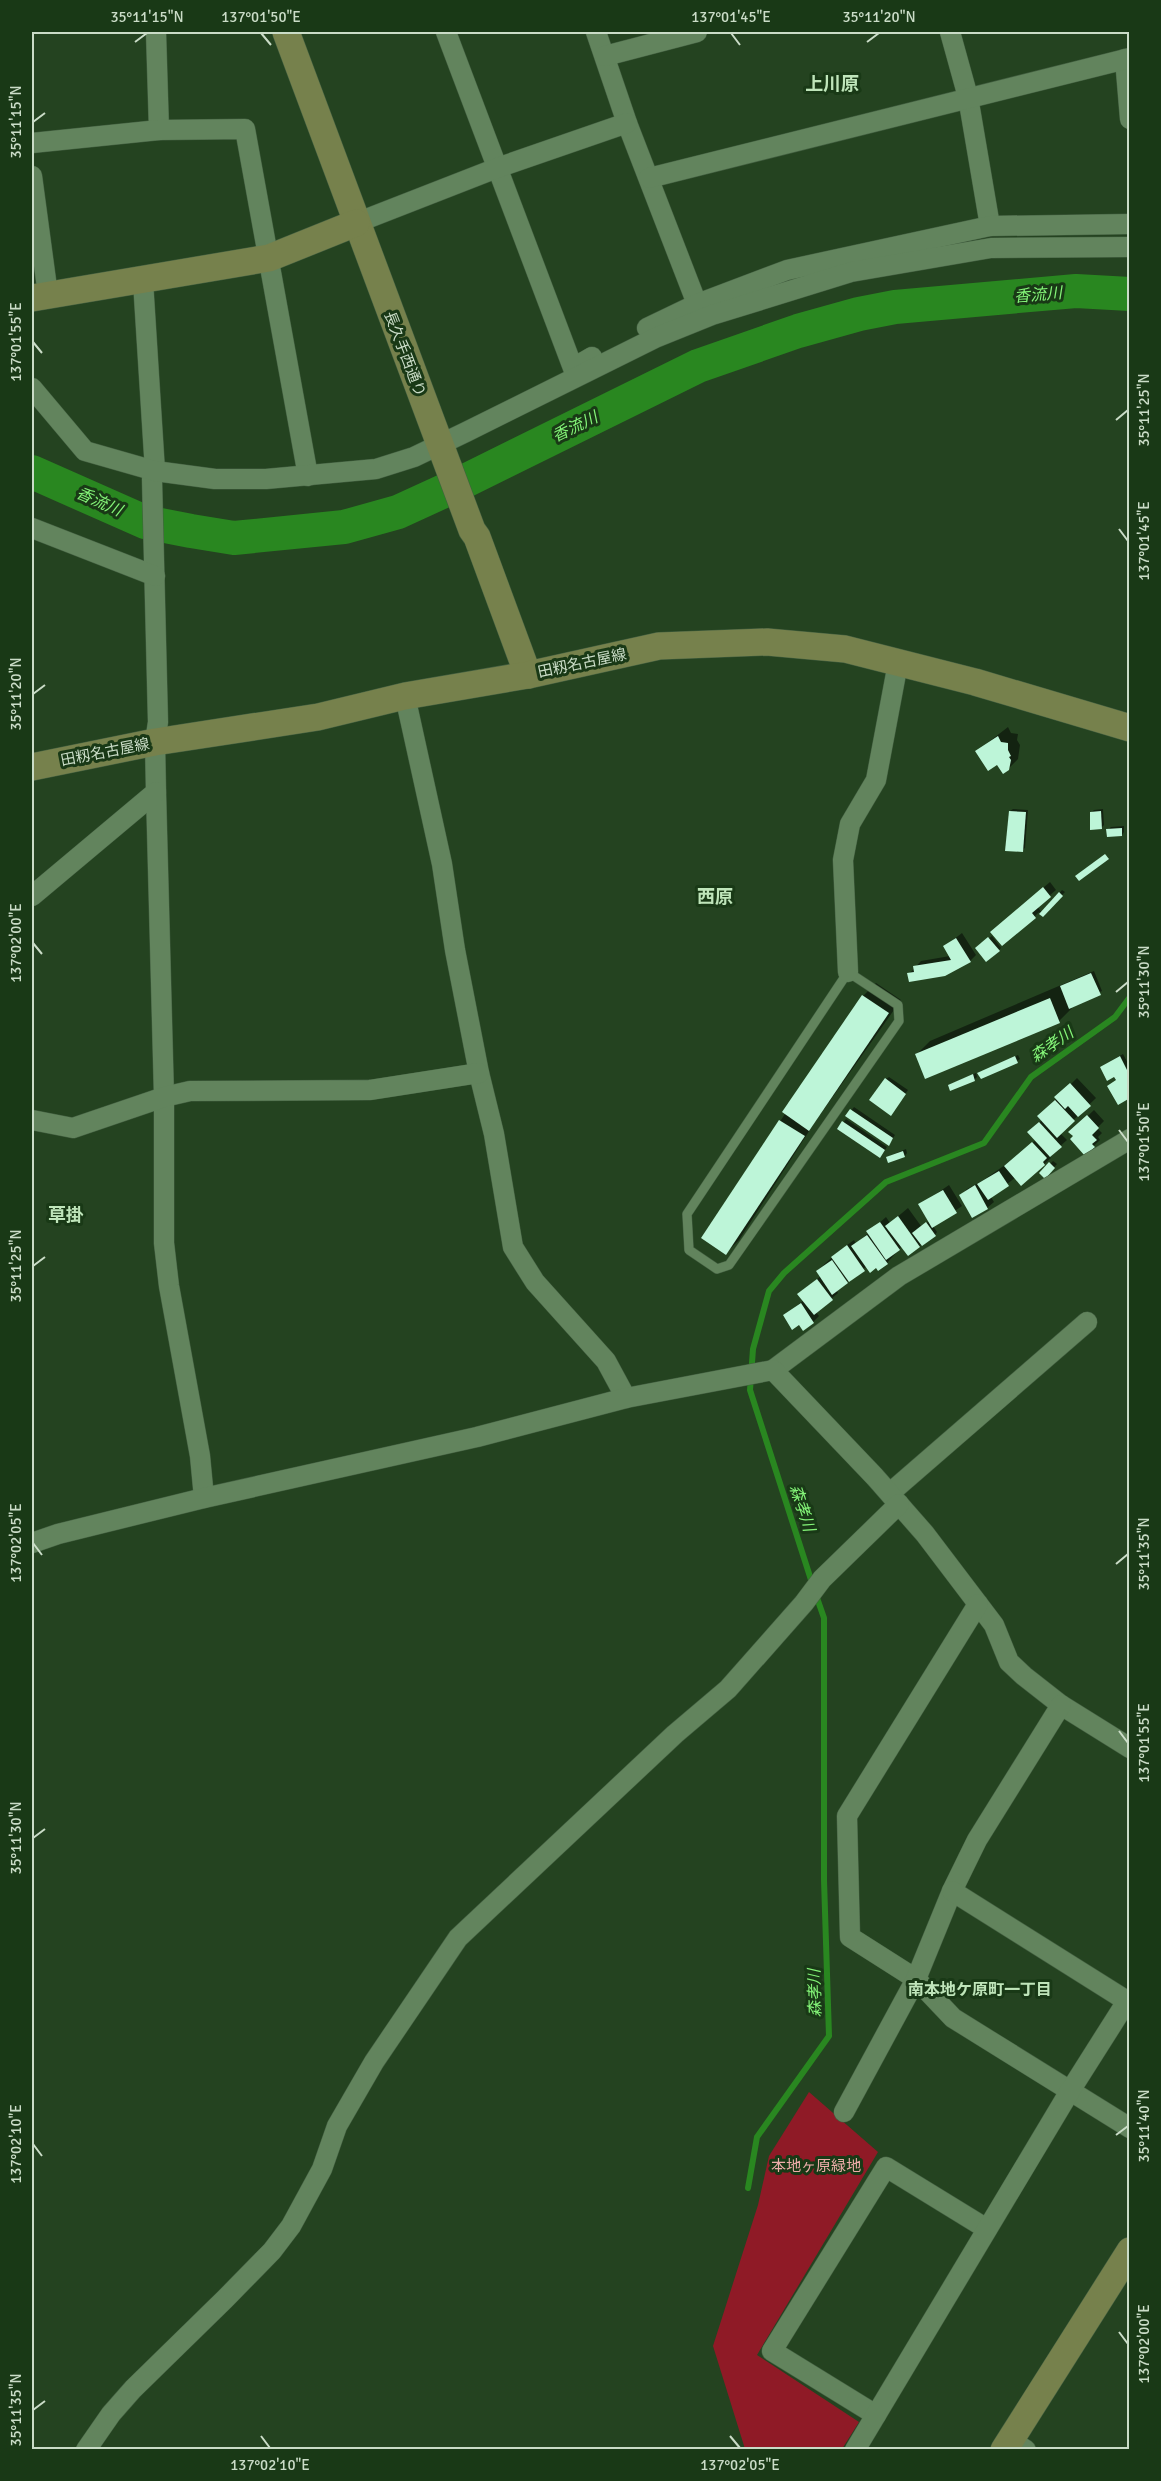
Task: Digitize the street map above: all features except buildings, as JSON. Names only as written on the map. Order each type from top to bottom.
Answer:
[{"type":"street","points":[[156,32],[159,130]]},
{"type":"street","name":"長久手西通り","points":[[286,32],[441,449],[472,530],[477,537],[528,675]]},
{"type":"street","points":[[446,32],[573,368],[697,304],[787,270],[990,226],[1130,224]]},
{"type":"street","points":[[596,32],[627,123],[697,304]]},
{"type":"street","points":[[605,56],[697,32]]},
{"type":"street","points":[[950,32],[968,97],[990,226]]},
{"type":"street","points":[[648,178],[1127,59],[1130,119]]},
{"type":"street","points":[[32,176],[40,297],[269,258],[497,168],[627,123]]},
{"type":"street","points":[[32,142],[159,130],[245,129],[308,476]]},
{"type":"street","points":[[32,388],[85,451],[153,475],[266,479],[376,469],[441,449],[655,338],[711,315],[851,272],[991,248],[1130,247]]},
{"type":"street","points":[[143,280],[153,475],[158,722],[155,742],[164,1097],[164,1243],[169,1286],[200,1456],[204,1498]]},
{"type":"street","points":[[32,528],[155,572]]},
{"type":"street","name":"田籾名古屋線","points":[[32,767],[155,742],[318,717],[405,696],[528,675],[659,646],[767,642],[845,649],[975,682],[1130,728]]},
{"type":"street","points":[[848,972],[843,860],[850,824],[876,780],[898,663]]},
{"type":"street","points":[[405,696],[442,864],[455,950],[479,1073],[494,1134],[513,1247],[535,1282],[606,1361],[626,1398]]},
{"type":"street","points":[[32,896],[156,792]]},
{"type":"street","points":[[32,1120],[73,1128],[164,1097],[190,1091],[370,1090],[479,1073]]},
{"type":"street","points":[[32,1543],[58,1534],[204,1498],[477,1437],[626,1398],[768,1371],[899,1276],[1130,1139]]},
{"type":"street","points":[[86,2450],[111,2414],[133,2389],[272,2251],[291,2226],[322,2169],[337,2126],[374,2062],[458,1938],[675,1734],[728,1689],[804,1603],[822,1579],[871,1529],[895,1499],[1087,1322]]},
{"type":"street","points":[[768,1371],[895,1499],[994,1625],[1009,1662],[1061,1705],[1130,1748]]},
{"type":"street","points":[[978,1604],[848,1816],[850,1937],[916,1979],[953,2018],[1130,2128]]},
{"type":"street","points":[[844,2112],[916,1979],[952,1891],[977,1840],[1061,1705]]},
{"type":"street","points":[[855,2450],[1070,2091],[1127,2001],[952,1891]]},
{"type":"street","points":[[876,2415],[771,2351],[886,2167],[987,2229]]},
{"type":"street","points":[[1014,2446],[1130,2252]]},
{"type":"lane","points":[[848,972],[898,1005],[899,1021],[729,1265],[717,1269],[689,1250],[687,1214],[848,972]]},
{"type":"green space","name":"本地ヶ原緑地","points":[[809,2092],[878,2152],[757,2355],[859,2422],[842,2449],[745,2449],[713,2346],[758,2205],[769,2156]]},
{"type":"waterway","name":"香流川","points":[[32,472],[145,522],[191,531],[234,538],[344,527],[398,512],[698,366],[798,331],[859,314],[895,307],[1076,291],[1130,294]]},
{"type":"waterway","name":"森孝川","points":[[813,1586],[750,1390],[753,1349],[769,1291],[784,1273],[886,1182],[984,1143],[1031,1077],[1115,1017],[1130,997]]},
{"type":"waterway","name":"森孝川","points":[[748,2188],[757,2137],[829,2036],[824,1880],[824,1618],[816,1595]]},
{"type":"district","name":"上川原","points":[[832,84]]},
{"type":"district","name":"西原","points":[[715,897]]},
{"type":"district","name":"草掛","points":[[66,1215]]},
{"type":"district","name":"南本地ケ原町一丁目","points":[[980,1990]]}]
